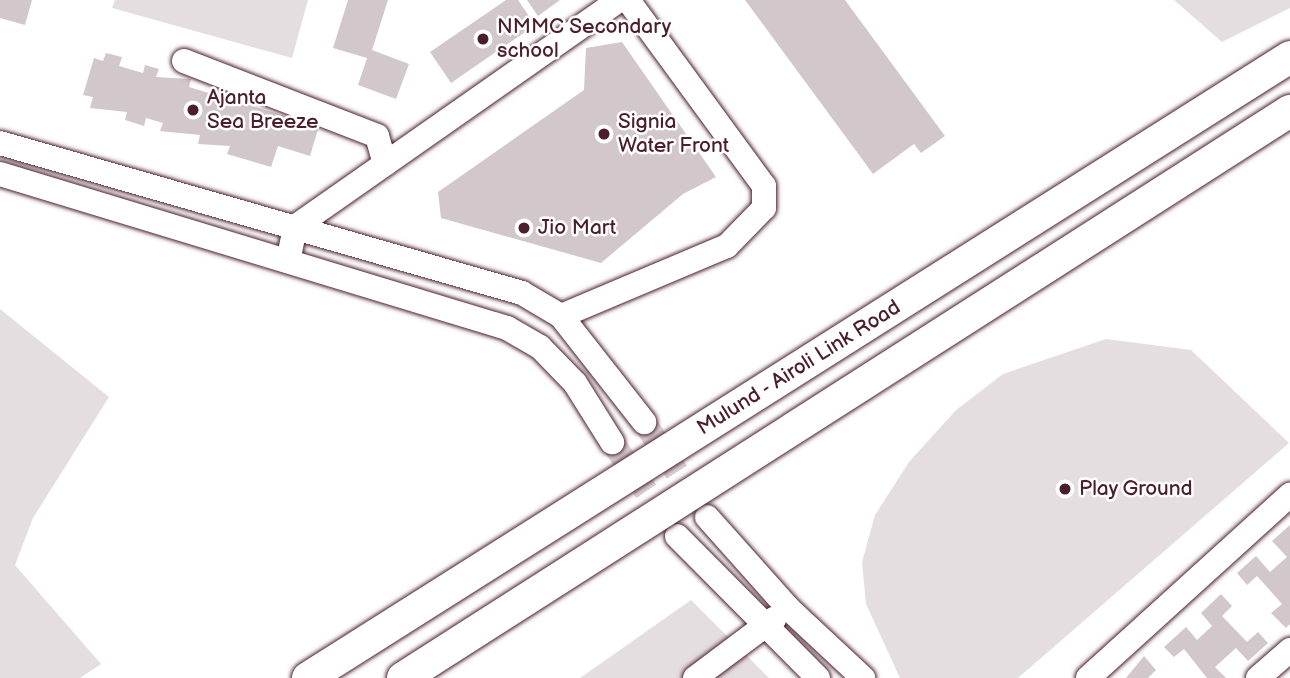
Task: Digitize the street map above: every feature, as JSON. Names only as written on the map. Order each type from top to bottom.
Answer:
[{"type":"main road","name":"Mulund - Airoli Link Road","points":[[308,678],[1290,57]]},
{"type":"main road","points":[[403,678],[1290,111]]},
{"type":"street","points":[[288,261],[295,227],[619,0]]},
{"type":"street","points":[[561,316],[727,246],[764,208],[764,186],[628,0]]},
{"type":"street","points":[[184,61],[377,136],[385,164]]},
{"type":"street","points":[[0,143],[522,293],[561,316],[644,422]]},
{"type":"street","points":[[0,174],[507,328],[540,347],[575,383],[612,442]]},
{"type":"street","points":[[1088,678],[1290,495]]},
{"type":"street","points":[[707,517],[788,608],[863,678]]},
{"type":"street","points":[[677,536],[762,628],[818,678]]},
{"type":"street","points":[[695,678],[788,608]]},
{"type":"street","points":[[1258,678],[1290,650]]},
{"type":"shaded area","points":[[115,0],[308,0],[292,58],[112,8]]},
{"type":"shaded area","points":[[1174,0],[1290,0],[1290,8],[1222,42]]},
{"type":"shaded area","points":[[0,309],[109,397],[33,518],[15,565],[101,664],[80,678],[0,678]]},
{"type":"shaded area","name":"Play Ground","points":[[1106,339],[1191,350],[1289,443],[1018,678],[900,678],[866,604],[862,562],[875,515],[909,462],[956,410],[1003,374]]},
{"type":"shaded area","points":[[691,600],[769,678],[580,678]]},
{"type":"building","points":[[0,0],[32,0],[25,25],[0,18]]},
{"type":"building","points":[[348,0],[388,0],[372,50],[409,64],[396,99],[358,85],[367,58],[333,48]]},
{"type":"building","name":"NMMC Secondary school","points":[[506,0],[518,0],[535,25],[451,83],[430,52]]},
{"type":"building","name":"NMMC Secondary school","points":[[527,0],[560,0],[538,16]]},
{"type":"building","points":[[745,0],[845,0],[945,136],[921,153],[914,144],[873,174]]},
{"type":"building","name":"Signia Water Front","points":[[622,42],[716,177],[683,194],[601,263],[441,218],[438,192],[584,90],[586,48]]},
{"type":"building","name":"Ajanta Sea Breeze","points":[[106,53],[122,57],[119,66],[143,73],[145,65],[159,69],[156,77],[191,79],[189,87],[209,93],[212,84],[229,89],[226,98],[319,126],[310,156],[278,146],[271,167],[227,154],[230,146],[198,144],[200,135],[160,131],[163,123],[146,118],[144,126],[125,120],[127,112],[90,108],[93,97],[83,95],[94,58],[103,61]]},
{"type":"building","points":[[1290,525],[1290,624],[1286,628],[1271,613],[1282,604],[1257,576],[1247,585],[1237,573],[1256,556],[1270,572],[1287,557],[1272,541]]},
{"type":"building","points":[[1221,594],[1232,606],[1222,616],[1247,642],[1258,632],[1268,643],[1248,661],[1236,648],[1215,667],[1226,678],[1207,678],[1184,649],[1174,657],[1164,647],[1186,627],[1197,640],[1212,626],[1201,613]]},
{"type":"building","points":[[1144,656],[1156,670],[1148,678],[1126,678]]},
{"type":"tunnel","points":[[644,422],[701,509]]},
{"type":"tunnel","points":[[612,442],[671,527]]},
{"type":"place","name":"NMMC Secondary school","points":[[483,39]]},
{"type":"place","name":"Ajanta Sea Breeze","points":[[193,110]]},
{"type":"place","name":"Signia Water Front","points":[[604,134]]},
{"type":"place","name":"Jio Mart","points":[[524,228]]},
{"type":"place","name":"Play Ground","points":[[1065,489]]}]
